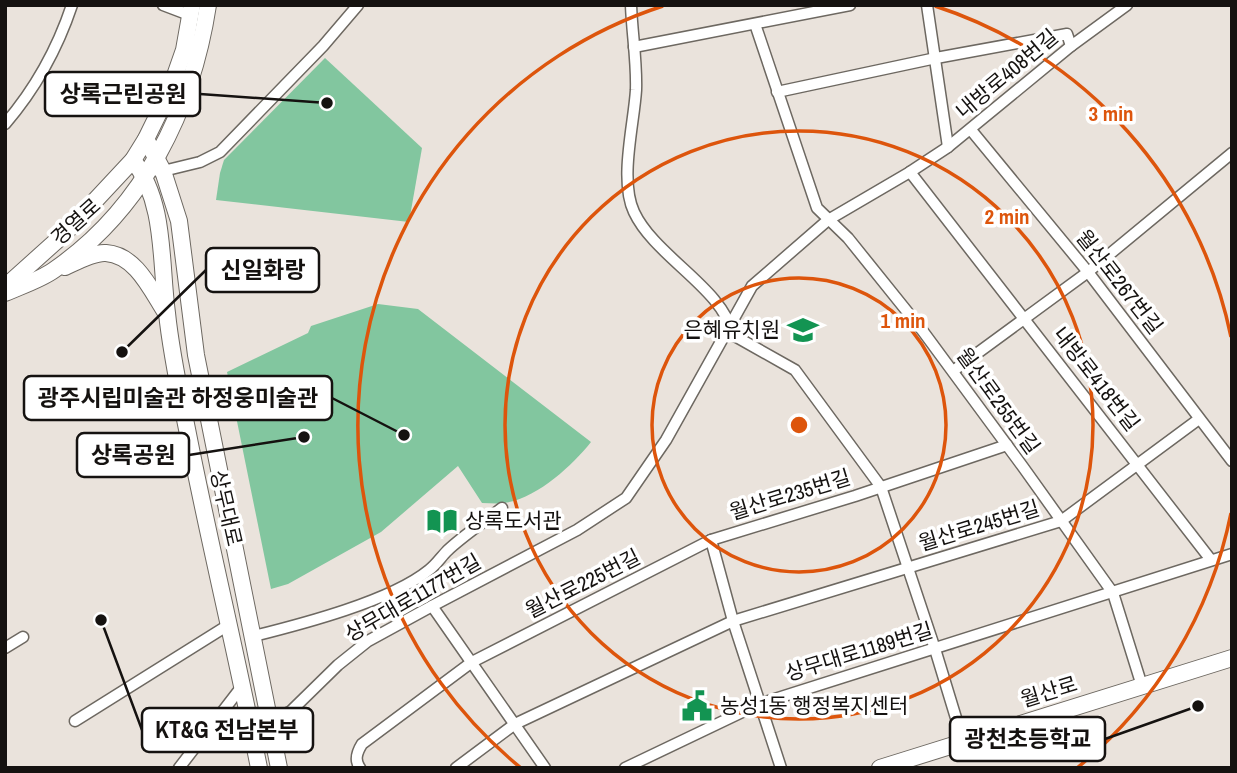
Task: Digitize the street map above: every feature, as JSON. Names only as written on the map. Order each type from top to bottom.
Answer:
[{"type":"street","points":[[5,124],[24,102],[47,65],[72,5]]},
{"type":"street","points":[[133,160],[170,90],[184,50],[191,9],[163,5]]},
{"type":"street","points":[[208,5],[194,72],[160,165],[200,162],[220,152],[323,46],[358,5]]},
{"type":"street","name":"월산로245번길","points":[[631,5],[636,90],[628,165],[629,197],[634,212],[645,229],[674,261],[723,310],[733,335],[795,370],[881,487],[963,741]]},
{"type":"street","points":[[634,47],[849,5]]},
{"type":"street","points":[[927,5],[948,147]]},
{"type":"street","name":"내방로408번길","points":[[730,323],[752,286],[828,220],[948,147],[1071,46],[1128,5]]},
{"type":"street","name":"월산로255번길","points":[[755,24],[817,208],[848,238],[953,371],[1113,593],[1142,685]]},
{"type":"street","points":[[778,92],[936,58],[1067,34],[1071,46]]},
{"type":"street","name":"월산로267번길","points":[[971,130],[1088,272],[1232,461]]},
{"type":"street","name":"상무대로","points":[[146,139],[160,165],[179,221],[197,355],[279,768]]},
{"type":"street","name":"내방로418번길","points":[[953,371],[1088,272],[1232,153]]},
{"type":"street","name":"상무대로","points":[[133,160],[145,176],[155,202],[167,314],[188,434],[259,768]]},
{"type":"street","name":"경열로","points":[[5,287],[63,235],[133,160]]},
{"type":"street","name":"경열로","points":[[5,293],[52,271],[92,238],[121,209],[145,176],[160,165]]},
{"type":"street","points":[[910,172],[1024,318]]},
{"type":"street","points":[[52,271],[105,253],[127,259],[143,277],[167,314]]},
{"type":"street","name":"내방로418번길","points":[[1024,318],[1211,560]]},
{"type":"street","name":"상무대로1177번길","points":[[271,721],[291,711],[353,652],[390,628],[578,530],[626,498],[666,440],[730,323]]},
{"type":"street","points":[[1061,520],[1199,419]]},
{"type":"street","points":[[881,487],[1007,445]]},
{"type":"street","name":"월산로235번길","points":[[781,768],[733,621],[711,540],[881,487]]},
{"type":"street","points":[[254,636],[331,614],[396,589],[428,571],[446,552],[502,508]]},
{"type":"street","name":"월산로245번길","points":[[908,568],[1061,520]]},
{"type":"street","name":"월산로225번길","points":[[358,766],[357,752],[362,744],[472,662],[711,540]]},
{"type":"street","name":"상무대로1189번길","points":[[625,768],[760,704],[1232,554]]},
{"type":"street","points":[[456,768],[514,724],[733,621],[908,568]]},
{"type":"street","points":[[432,606],[545,768]]},
{"type":"street","points":[[75,721],[230,624]]},
{"type":"street","points":[[5,648],[23,637]]},
{"type":"street","name":"월산로","points":[[880,768],[1232,658]]},
{"type":"street","points":[[179,768],[243,685]]},
{"type":"green space","points":[[325,58],[422,148],[409,222],[216,200],[224,160]]},
{"type":"green space","points":[[378,304],[418,309],[591,442],[574,461],[541,488],[504,503],[482,503],[458,466],[381,532],[288,584],[271,589],[227,372],[308,333],[311,326]]},
{"type":"place","name":"상록근린공원","points":[[327,103]]},
{"type":"place","name":"은혜유치원","points":[[803,330]]},
{"type":"place","name":"신일화랑","points":[[122,352]]},
{"type":"place","name":"광주시립미술관 하정웅미술관","points":[[404,435]]},
{"type":"place","name":"상록공원","points":[[304,437]]},
{"type":"place","name":"상록도서관","points":[[442,521]]},
{"type":"place","name":"KT&G 전남본부","points":[[101,620]]},
{"type":"place","name":"농성1동 행정복지센터","points":[[697,706]]},
{"type":"place","name":"광천초등학교","points":[[1198,706]]}]
